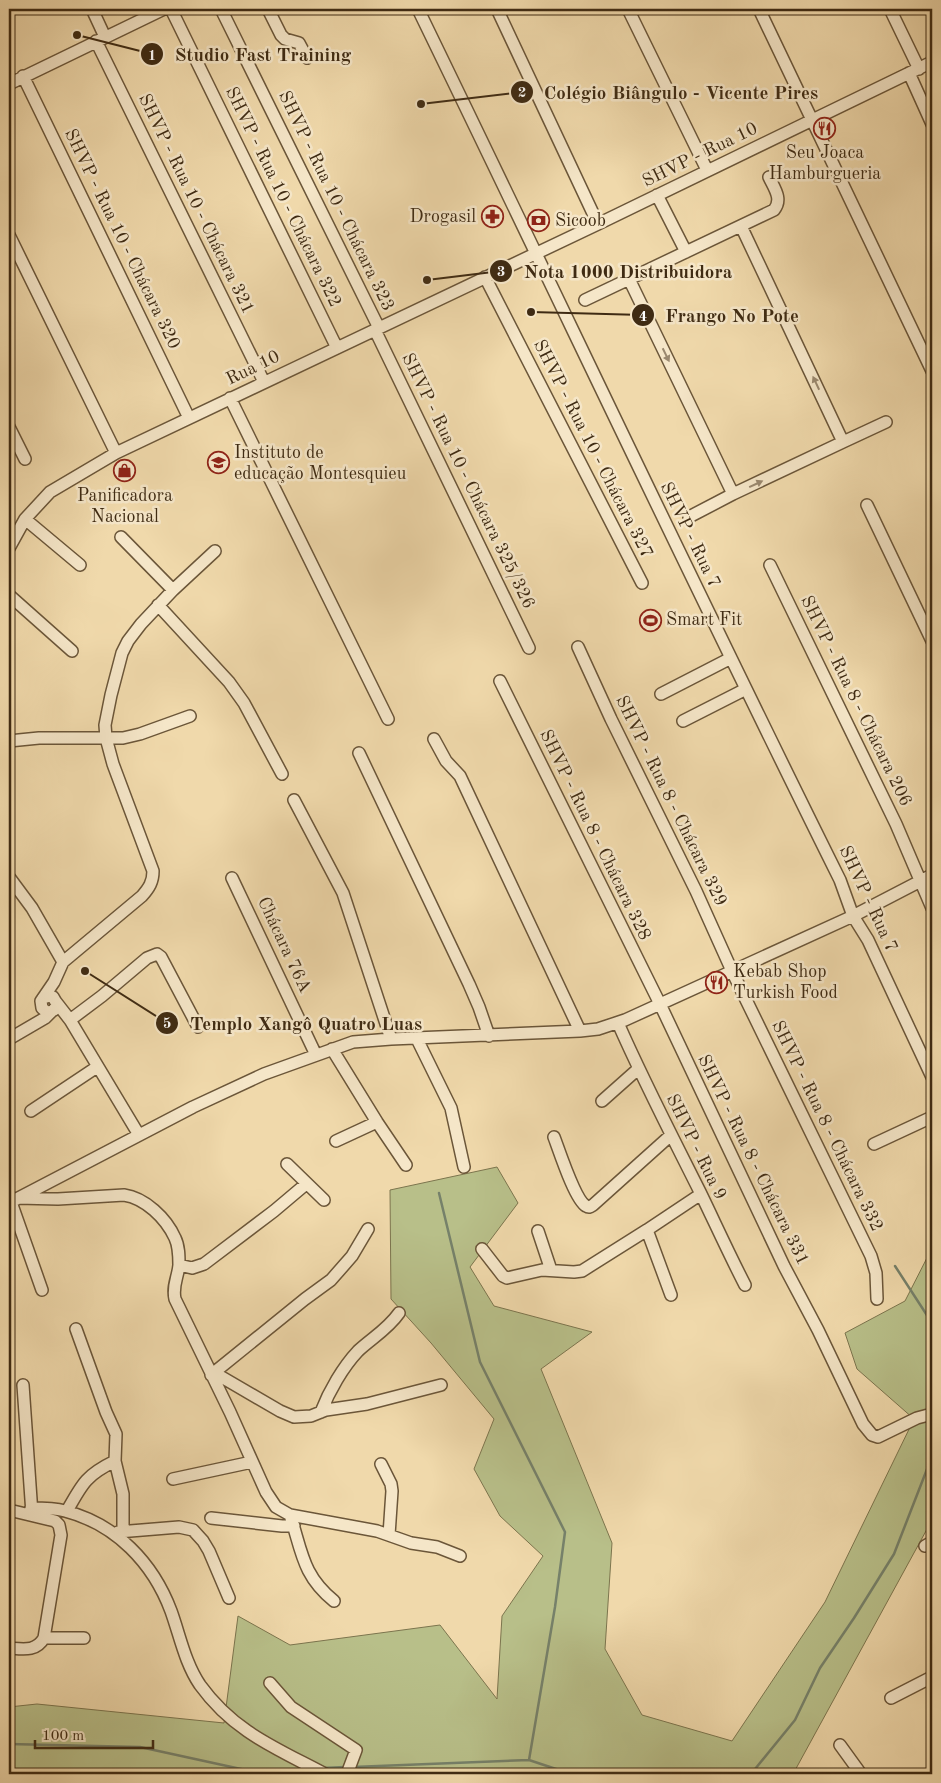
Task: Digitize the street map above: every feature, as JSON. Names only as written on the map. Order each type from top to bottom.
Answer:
[{"type":"street","name":"SHVP - Rua 10 - Chácara 321","points":[[92,9],[101,39],[264,382]]},
{"type":"street","points":[[9,84],[164,9]]},
{"type":"street","name":"SHVP - Rua 10 - Chácara 322","points":[[171,9],[337,348]]},
{"type":"street","name":"SHVP - Rua 10 - Chácara 323","points":[[222,9],[377,329]]},
{"type":"street","points":[[268,9],[285,39],[299,43],[307,58]]},
{"type":"street","name":"SHVP - Rua 7","points":[[418,9],[693,582],[840,880],[853,916],[868,940],[932,1076]]},
{"type":"street","points":[[496,9],[598,224]]},
{"type":"street","points":[[628,9],[707,170]]},
{"type":"street","points":[[759,9],[932,371]]},
{"type":"street","points":[[890,9],[932,124]]},
{"type":"street","name":"SHVP - Rua 10","points":[[536,252],[598,224],[932,62]]},
{"type":"street","name":"SHVP - Rua 10 - Chácara 320","points":[[23,76],[189,418]]},
{"type":"street","points":[[585,300],[774,210],[778,205],[779,199],[769,177]]},
{"type":"street","points":[[657,195],[686,252]]},
{"type":"street","points":[[741,226],[843,442]]},
{"type":"street","points":[[9,235],[116,453]]},
{"type":"street","name":"Rua 10","points":[[9,548],[25,519],[50,492],[116,453],[536,252]]},
{"type":"street","name":"SHVP - Rua 10 - Chácara 327","points":[[485,277],[642,583]]},
{"type":"street","points":[[629,279],[733,494]]},
{"type":"street","name":"SHVP - Rua 10 - Chácara 325/326","points":[[377,329],[529,648]]},
{"type":"street","points":[[230,398],[388,718]]},
{"type":"street","points":[[690,517],[733,494],[886,422]]},
{"type":"street","points":[[9,427],[25,459]]},
{"type":"street","points":[[867,505],[932,641]]},
{"type":"street","points":[[25,519],[80,565]]},
{"type":"street","points":[[121,538],[173,590]]},
{"type":"street","points":[[28,1028],[63,962],[142,896],[150,887],[153,871],[119,780],[106,738],[105,725],[122,653],[128,641],[158,605],[215,551]]},
{"type":"street","name":"SHVP - Rua 8 - Chácara 206","points":[[770,564],[921,880],[932,908]]},
{"type":"street","points":[[9,595],[72,651]]},
{"type":"street","points":[[158,605],[229,682],[244,703],[282,774]]},
{"type":"street","name":"SHVP - Rua 8 - Chácara 329","points":[[578,647],[732,971]]},
{"type":"street","points":[[662,694],[731,658]]},
{"type":"street","name":"SHVP - Rua 8 - Chácara 328","points":[[500,682],[660,1004]]},
{"type":"street","points":[[683,721],[746,689]]},
{"type":"street","points":[[9,741],[39,738],[123,738],[140,734],[190,716]]},
{"type":"street","points":[[434,739],[446,761],[460,776],[580,1031]]},
{"type":"street","points":[[359,753],[480,1007],[489,1036]]},
{"type":"street","points":[[294,800],[343,893],[391,1039]]},
{"type":"street","points":[[12,1201],[139,1135],[264,1074],[332,1049],[354,1042],[391,1039],[489,1036],[598,1029],[618,1023],[853,916],[932,875]]},
{"type":"street","points":[[9,877],[32,908],[63,962]]},
{"type":"street","name":"Chácara 76A","points":[[232,878],[316,1055]]},
{"type":"street","points":[[69,1018],[102,996],[147,958],[155,954],[161,957],[198,1027]]},
{"type":"street","name":"SHVP - Rua 8 - Chácara 332","points":[[732,971],[873,1260],[876,1273],[877,1299]]},
{"type":"street","points":[[9,1039],[45,1018],[54,1006],[54,982]]},
{"type":"street","points":[[42,1001],[44,1010],[54,1006]]},
{"type":"street","name":"SHVP - Rua 8 - Chácara 331","points":[[660,1004],[784,1266],[818,1330],[858,1417],[865,1428],[872,1435],[878,1437],[917,1418],[932,1414]]},
{"type":"street","points":[[54,1006],[69,1018],[139,1135]]},
{"type":"street","name":"SHVP - Rua 9","points":[[618,1023],[638,1069],[745,1285]]},
{"type":"street","points":[[417,1039],[450,1108],[464,1167]]},
{"type":"street","points":[[332,1049],[376,1122],[406,1165]]},
{"type":"street","points":[[31,1111],[97,1067]]},
{"type":"street","points":[[602,1101],[638,1069]]},
{"type":"street","points":[[874,1144],[932,1117]]},
{"type":"street","points":[[336,1141],[376,1122]]},
{"type":"street","points":[[554,1137],[576,1191],[584,1205],[589,1207],[593,1206],[614,1188],[671,1135]]},
{"type":"street","points":[[287,1164],[324,1200]]},
{"type":"street","points":[[179,1265],[192,1268],[204,1264],[306,1184]]},
{"type":"street","points":[[482,1249],[491,1262],[507,1278],[531,1272],[551,1270],[582,1271],[701,1194]]},
{"type":"street","points":[[12,1201],[124,1195],[133,1196],[152,1209],[170,1229],[176,1239],[179,1265],[173,1289],[175,1299],[271,1501],[292,1520],[377,1531],[411,1543],[437,1547],[460,1556]]},
{"type":"street","points":[[12,1201],[42,1290]]},
{"type":"street","points":[[212,1374],[331,1280],[352,1256],[368,1229]]},
{"type":"street","points":[[647,1230],[671,1295]]},
{"type":"street","points":[[538,1232],[551,1270]]},
{"type":"street","points":[[321,1412],[345,1368],[359,1351],[399,1313]]},
{"type":"street","points":[[76,1329],[106,1412],[116,1434],[115,1461],[122,1485],[123,1532]]},
{"type":"street","points":[[212,1374],[294,1417],[310,1416],[321,1412],[367,1404],[441,1385]]},
{"type":"street","points":[[23,1385],[32,1511]]},
{"type":"street","points":[[67,1511],[89,1476],[96,1470],[115,1461]]},
{"type":"street","points":[[172,1479],[252,1462]]},
{"type":"street","points":[[381,1464],[391,1484],[392,1491],[389,1535]]},
{"type":"street","points":[[9,1510],[67,1511],[111,1532],[136,1552],[156,1580],[172,1612],[192,1670],[200,1685],[212,1700],[240,1727],[325,1774]]},
{"type":"street","points":[[9,1648],[32,1648],[37,1646],[44,1638],[61,1530],[58,1523],[32,1511]]},
{"type":"street","points":[[211,1518],[282,1526],[292,1520]]},
{"type":"street","points":[[292,1520],[308,1572],[315,1583],[334,1601]]},
{"type":"street","points":[[111,1532],[175,1527],[193,1530],[209,1551],[229,1598]]},
{"type":"street","points":[[44,1638],[84,1638]]},
{"type":"street","points":[[891,1698],[932,1677]]},
{"type":"street","points":[[270,1684],[291,1707],[356,1750],[347,1774]]},
{"type":"street","points":[[840,1745],[861,1774]]},
{"type":"green space","points":[[497,1167],[518,1203],[470,1267],[494,1306],[592,1332],[541,1369],[612,1543],[605,1649],[642,1715],[732,1741],[825,1602],[914,1419],[857,1369],[845,1333],[905,1301],[932,1251],[932,1520],[793,1774],[9,1774],[9,1707],[37,1704],[224,1723],[238,1616],[290,1645],[440,1625],[497,1699],[502,1616],[543,1556],[500,1516],[474,1469],[494,1419],[431,1343],[391,1299],[390,1190]]},
{"type":"waterway","points":[[439,1193],[480,1362],[565,1532],[555,1607],[529,1760]]},
{"type":"waterway","points":[[895,1266],[932,1323]]},
{"type":"waterway","points":[[751,1774],[795,1720],[820,1668],[894,1554],[932,1459]]},
{"type":"waterway","points":[[9,1744],[140,1747],[250,1771],[305,1769]]},
{"type":"waterway","points":[[353,1767],[529,1760],[571,1774]]},
{"type":"waterway","points":[[323,1768],[345,1767]]},
{"type":"place","name":"Studio Fast Training","points":[[77,35]]},
{"type":"place","name":"Colégio Biângulo - Vicente Pires","points":[[421,104]]},
{"type":"place","name":"Seu Joaca Hamburgueria","points":[[825,128]]},
{"type":"place","name":"Drogasil","points":[[492,217]]},
{"type":"place","name":"Sicoob","points":[[539,221]]},
{"type":"place","name":"Nota 1000 Distribuidora","points":[[427,280]]},
{"type":"place","name":"Frango No Pote","points":[[531,312]]},
{"type":"place","name":"Instituto de educação Montesquieu","points":[[218,463]]},
{"type":"place","name":"Panificadora Nacional","points":[[125,471]]},
{"type":"place","name":"Smart Fit","points":[[650,620]]},
{"type":"place","name":"Templo Xangô Quatro Luas","points":[[85,971]]},
{"type":"place","name":"Kebab Shop Turkish Food","points":[[717,982]]}]
